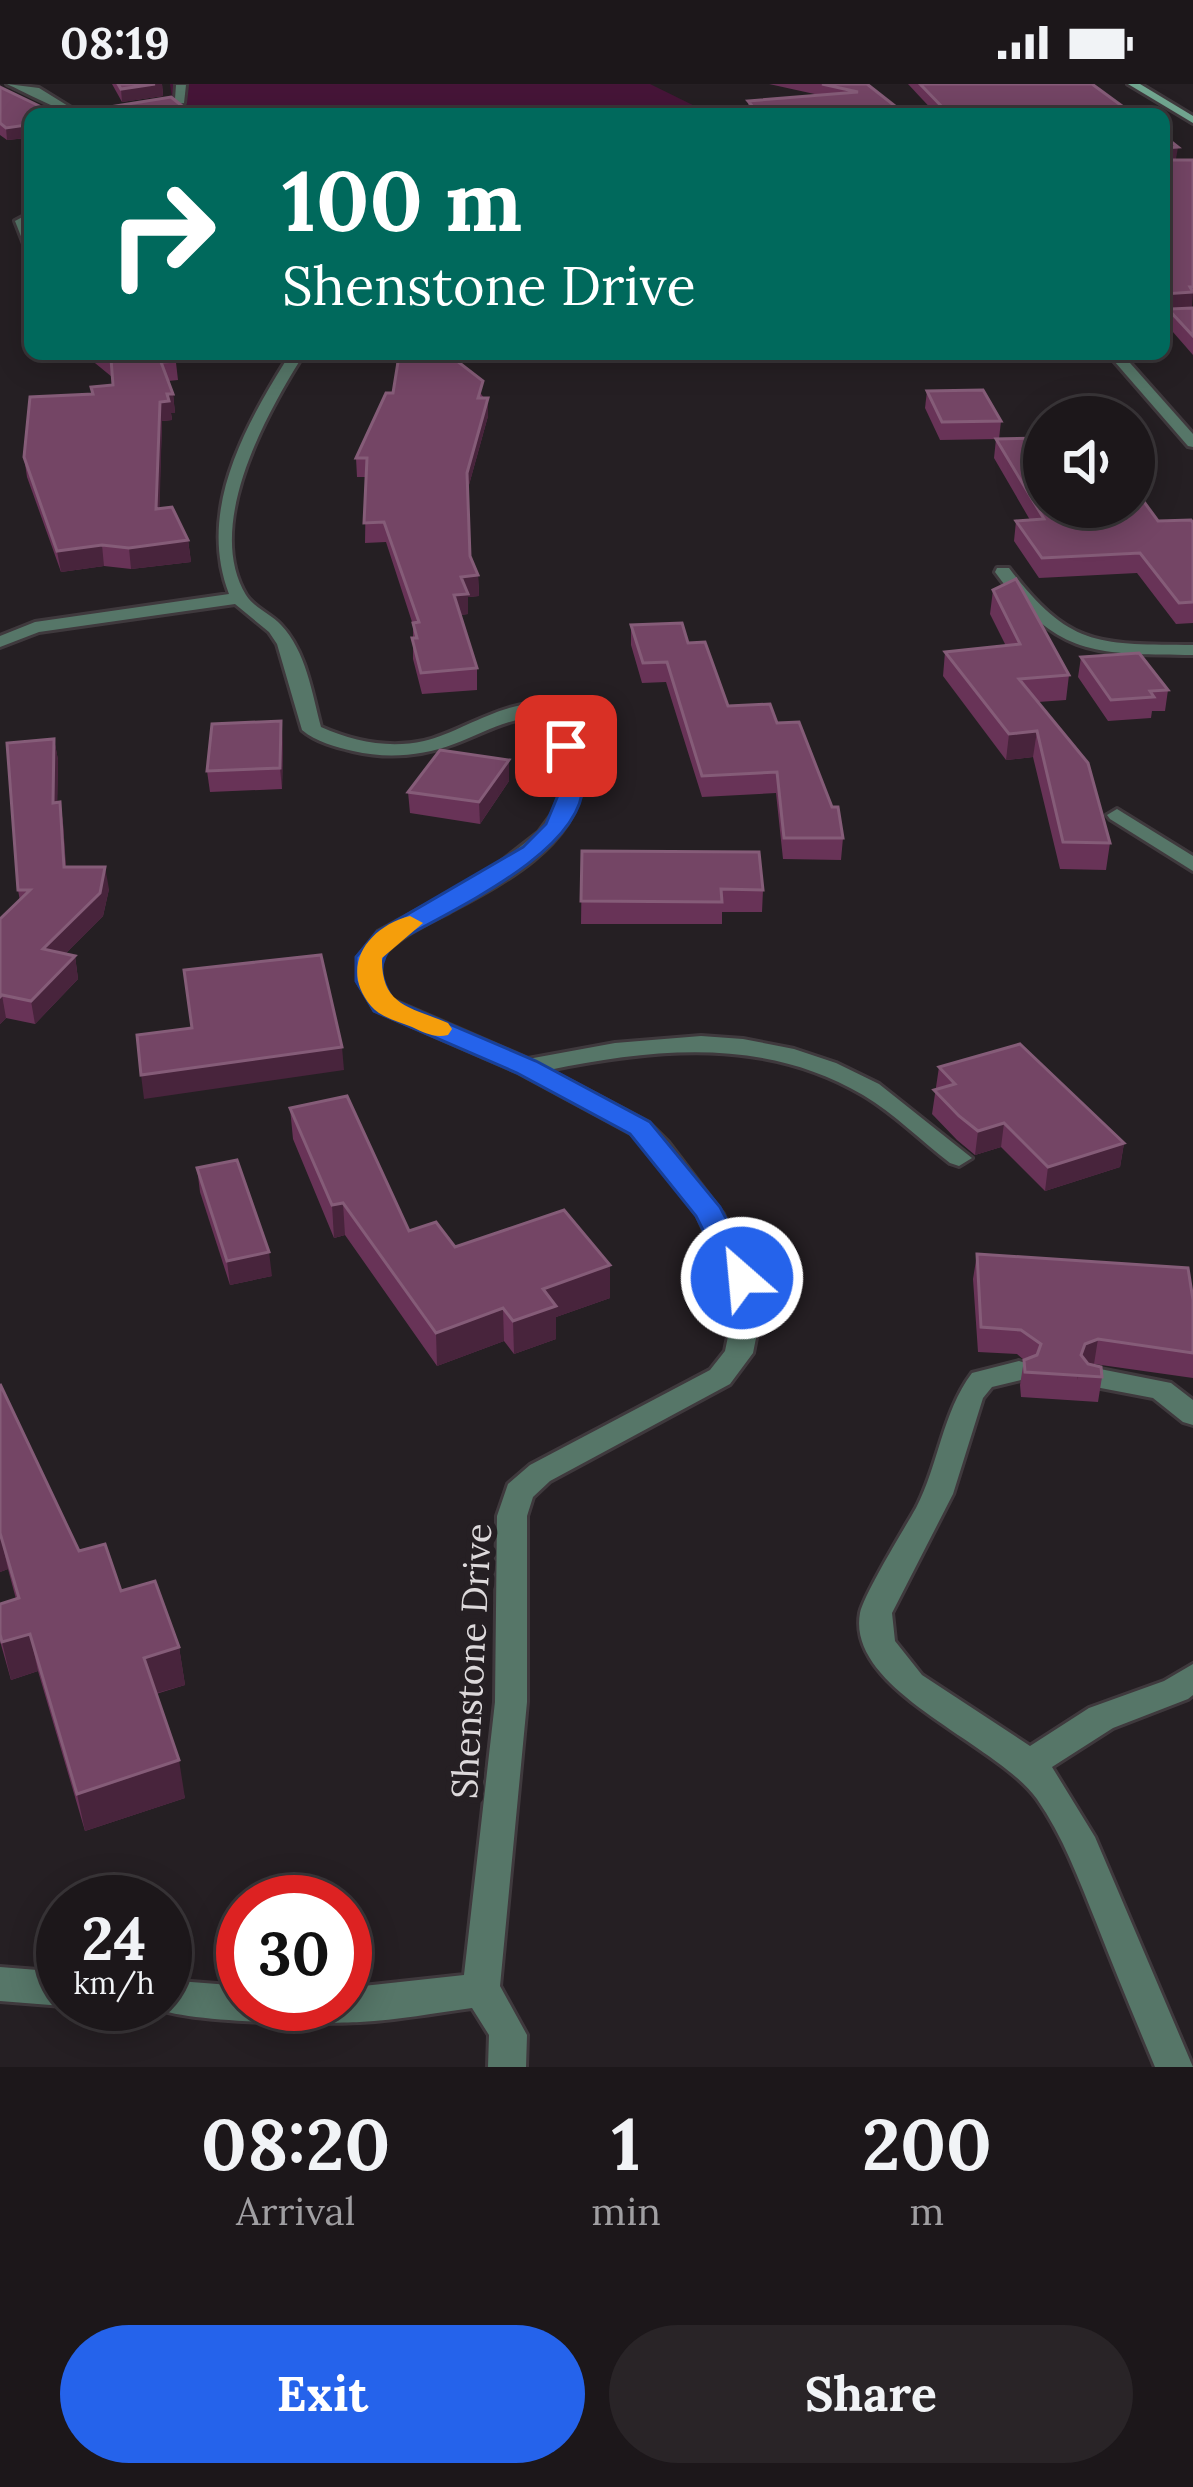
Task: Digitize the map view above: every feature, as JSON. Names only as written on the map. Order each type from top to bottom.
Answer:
[{"type":"main road","points":[[1133,84],[1193,120]]},
{"type":"street","points":[[11,84],[65,108]]},
{"type":"street","points":[[130,108],[176,102],[181,85]]},
{"type":"street","points":[[0,642],[35,627],[238,598],[223,543],[237,471],[292,360]]},
{"type":"street","points":[[1120,360],[1193,443]]},
{"type":"street","points":[[1003,572],[1032,614],[1085,645],[1193,650]]},
{"type":"street","name":"Shenstone Drive","points":[[238,598],[279,632],[302,685],[312,730],[341,744],[412,749],[441,743],[504,715],[536,708],[560,714],[573,788],[556,826],[531,852],[386,938],[369,957],[369,981],[383,1005],[526,1067],[640,1128],[710,1214],[749,1303],[739,1353],[720,1377],[540,1473],[519,1492],[512,1516],[511,1702],[482,1990]]},
{"type":"street","points":[[1117,815],[1193,866]]},
{"type":"street","points":[[526,1067],[644,1043],[698,1041],[799,1057],[871,1090],[958,1158]]},
{"type":"street","points":[[1019,1371],[982,1380],[970,1396],[938,1494],[876,1613],[875,1633],[883,1653],[906,1679],[1029,1764],[1067,1811],[1174,2067]]},
{"type":"street","points":[[1095,1378],[1161,1390],[1193,1415]]},
{"type":"street","points":[[1029,1764],[1101,1718],[1176,1690],[1193,1677]]},
{"type":"street","points":[[0,1984],[36,1987]]},
{"type":"street","points":[[372,2003],[482,1990],[506,2024],[513,2048],[507,2067]]},
{"type":"shaded area","points":[[170,84],[650,84],[699,108],[185,108],[173,104]]},
{"type":"building","points":[[118,84],[155,84],[121,89]]},
{"type":"building","points":[[822,84],[867,84],[896,108],[754,108],[748,101],[858,92]]},
{"type":"building","points":[[920,84],[1092,84],[1125,108],[943,108]]},
{"type":"building","points":[[0,87],[44,108],[24,108],[24,125],[6,128],[0,123]]},
{"type":"building","points":[[171,97],[185,108],[103,108]]},
{"type":"building","points":[[1170,160],[1193,160],[1193,292],[1170,294]]},
{"type":"building","points":[[1193,308],[1193,336],[1170,311]]},
{"type":"building","points":[[111,360],[176,360],[161,362],[173,394],[167,394],[169,401],[160,402],[156,509],[172,507],[188,540],[57,551],[24,457],[30,397],[93,394],[91,387],[113,385]]},
{"type":"building","points":[[456,360],[483,381],[478,398],[488,398],[467,473],[470,556],[478,575],[461,577],[468,594],[454,595],[477,668],[421,673],[412,638],[417,638],[413,623],[419,622],[384,522],[364,523],[367,458],[356,458],[386,393],[393,393],[398,362]]},
{"type":"building","points":[[983,390],[1001,421],[942,422],[927,391]]},
{"type":"building","points":[[1023,438],[1023,484],[996,439]]},
{"type":"building","points":[[1155,517],[1158,521],[1191,520],[1193,602],[1179,603],[1140,553],[1042,558],[1016,521],[1023,520],[1023,528],[1155,528]]},
{"type":"building","points":[[1016,579],[1069,675],[1019,679],[1088,763],[1110,843],[1063,842],[1037,731],[1009,734],[945,652],[1020,644],[993,590]]},
{"type":"building","points":[[682,623],[688,643],[705,642],[728,706],[770,704],[777,723],[799,722],[832,807],[838,807],[843,838],[784,838],[777,772],[702,776],[667,662],[643,663],[631,625]]},
{"type":"building","points":[[1139,653],[1168,690],[1150,691],[1154,697],[1111,700],[1081,657]]},
{"type":"building","points":[[281,721],[280,768],[207,771],[212,724]]},
{"type":"building","points":[[54,739],[53,803],[60,802],[64,867],[105,867],[100,893],[43,949],[75,956],[31,1001],[0,997],[0,919],[30,890],[18,890],[7,743]]},
{"type":"building","points":[[440,750],[509,760],[479,802],[408,792]]},
{"type":"building","points":[[582,851],[759,852],[763,890],[721,889],[722,902],[581,901]]},
{"type":"building","points":[[321,955],[342,1047],[141,1075],[137,1035],[192,1028],[184,970]]},
{"type":"building","points":[[1020,1044],[1124,1143],[1048,1167],[1004,1123],[978,1131],[934,1090],[955,1084],[939,1067]]},
{"type":"building","points":[[347,1096],[409,1231],[436,1222],[455,1247],[564,1210],[610,1265],[543,1289],[556,1306],[513,1321],[503,1308],[436,1333],[343,1203],[332,1205],[290,1108]]},
{"type":"building","points":[[237,1160],[269,1252],[227,1261],[197,1168]]},
{"type":"building","points":[[977,1254],[1188,1268],[1193,1353],[1098,1339],[1085,1344],[1081,1355],[1088,1364],[1101,1367],[1102,1377],[1025,1372],[1024,1360],[1037,1355],[1041,1344],[1021,1330],[981,1327]]},
{"type":"building","points":[[0,1384],[79,1551],[105,1544],[121,1591],[155,1581],[179,1647],[144,1658],[179,1760],[77,1794],[30,1634],[2,1642],[0,1634],[0,1604],[19,1598],[0,1533]]},
{"type":"slow traffic","points":[[410,923],[386,938],[369,957],[369,981],[383,1005],[439,1029]]},
{"type":"route","points":[[566,746],[573,788],[556,826],[531,852],[386,938],[369,957],[369,981],[383,1005],[526,1067],[640,1128],[710,1214],[742,1278]]}]
